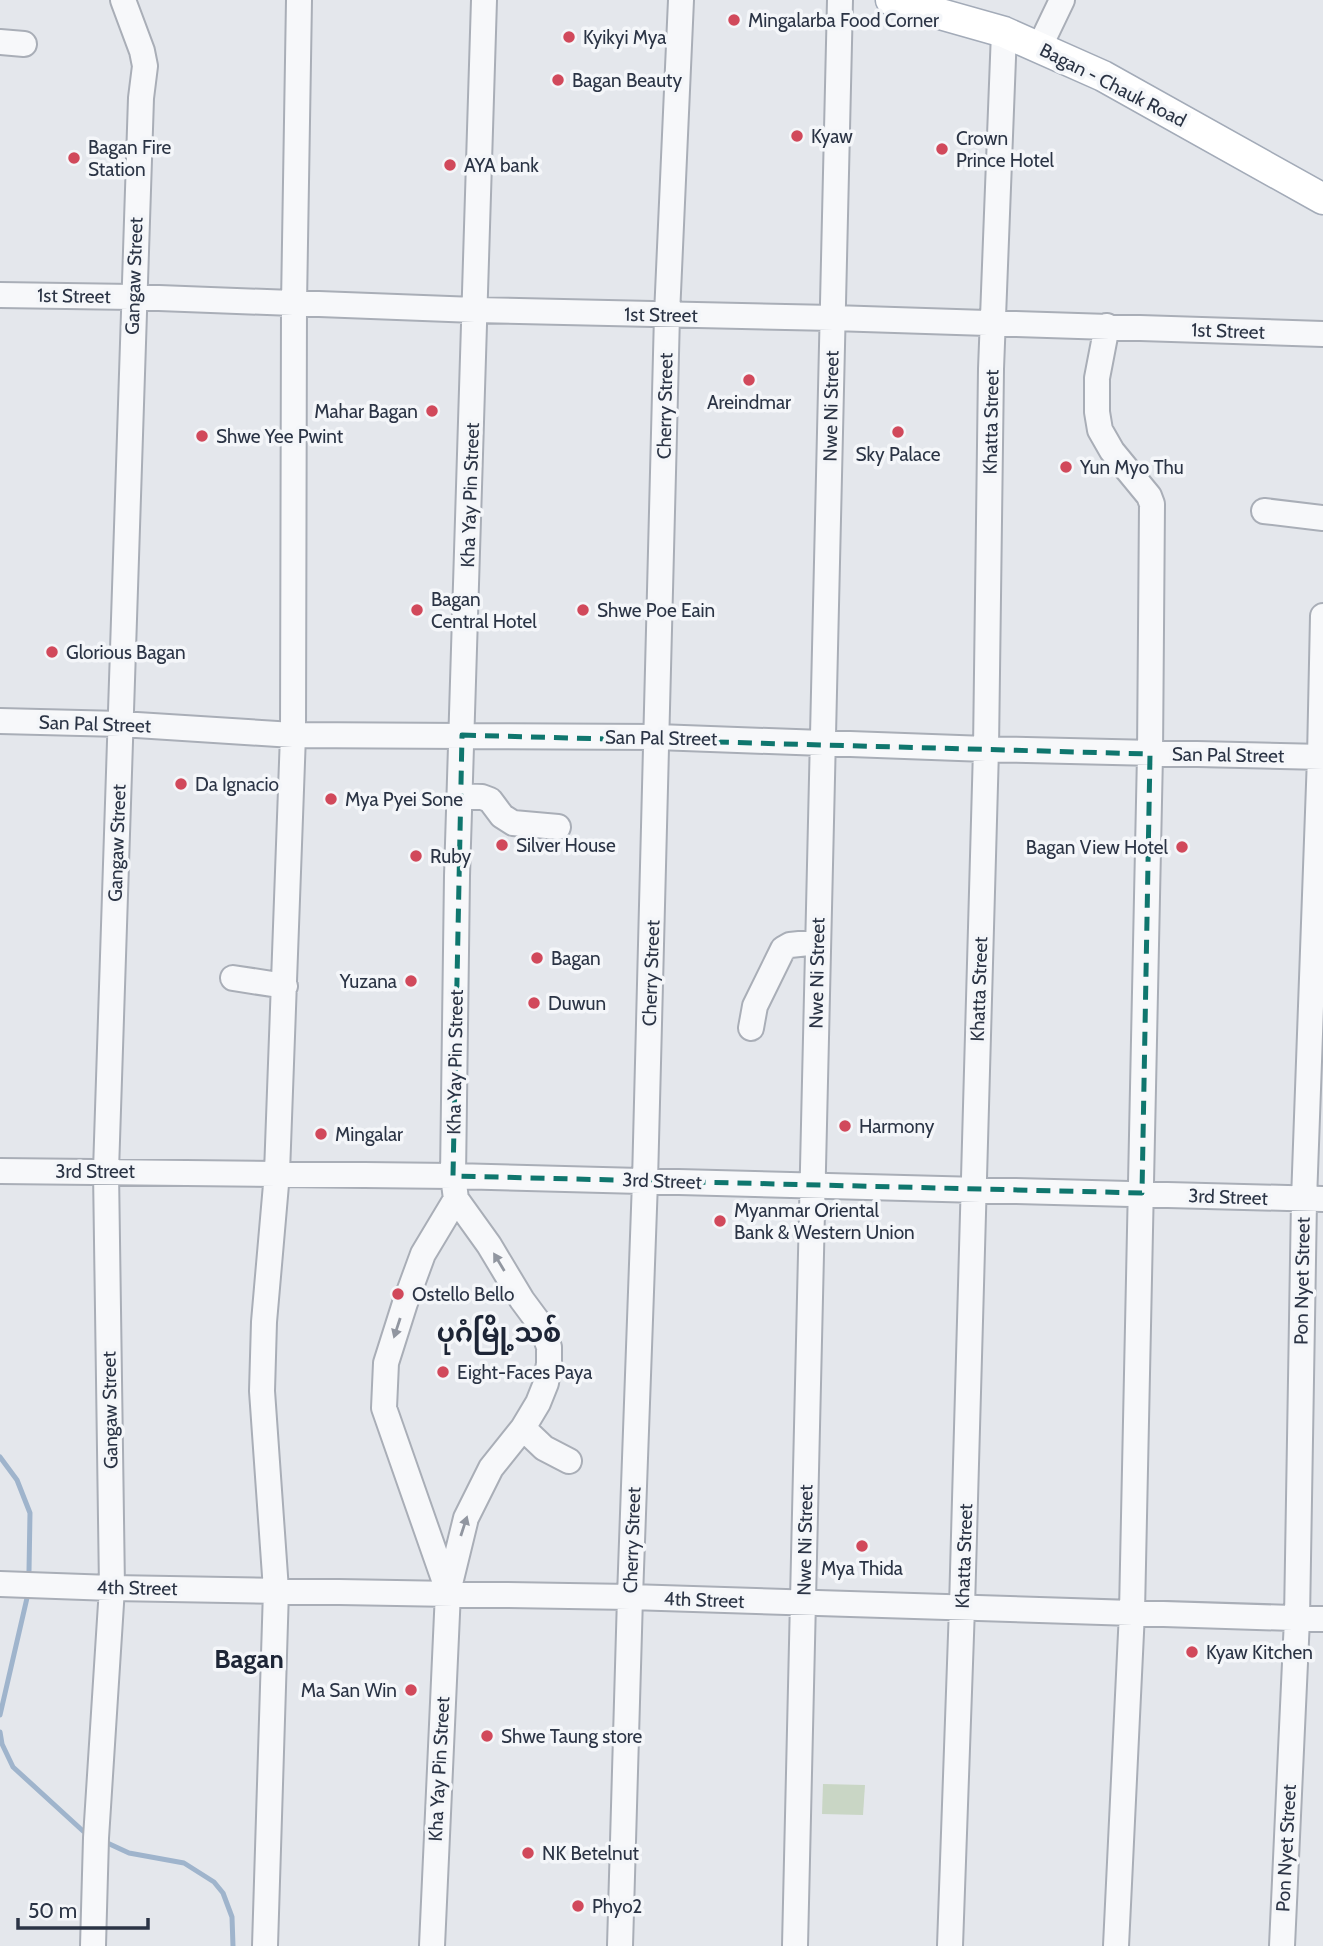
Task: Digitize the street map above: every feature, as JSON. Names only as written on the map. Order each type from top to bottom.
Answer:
[{"type":"main road","name":"Bagan - Chauk Road","points":[[891,0],[1004,32],[1103,76],[1323,199]]},
{"type":"street","name":"Gangaw Street","points":[[93,1946],[96,1838],[112,1588],[106,1171],[133,297],[141,98],[145,66],[123,0]]},
{"type":"street","points":[[265,1946],[276,1590],[262,1391],[264,1322],[277,1173],[293,735],[294,304],[299,0]]},
{"type":"street","name":"Kha Yay Pin Street","points":[[448,1592],[384,1408],[386,1363],[399,1322],[423,1254],[454,1188],[460,796],[484,0]]},
{"type":"street","name":"Cherry Street","points":[[620,1946],[645,1181],[667,315],[681,0]]},
{"type":"street","name":"Nwe Ni Street","points":[[795,1946],[797,1760],[804,1604],[840,0]]},
{"type":"street","points":[[1039,48],[1062,0]]},
{"type":"street","name":"Khatta Street","points":[[950,1946],[986,749],[991,369],[1004,32]]},
{"type":"street","name":"1st Street","points":[[0,295],[994,322],[1323,334]]},
{"type":"street","points":[[1107,326],[1097,378],[1100,430],[1112,451],[1149,496],[1152,504],[1150,754],[1132,1612],[1116,1946]]},
{"type":"street","points":[[1264,511],[1323,518]]},
{"type":"street","name":"Pon Nyet Street","points":[[1282,1946],[1313,1199],[1323,616]]},
{"type":"street","name":"San Pal Street","points":[[0,721],[121,724],[293,735],[657,737],[1150,754],[1322,757]]},
{"type":"street","points":[[460,796],[490,800],[502,816],[513,822],[558,827]]},
{"type":"street","points":[[751,1028],[755,1006],[783,949],[790,945],[818,942]]},
{"type":"street","points":[[233,978],[285,986]]},
{"type":"street","name":"3rd Street","points":[[0,1171],[277,1173],[454,1188],[645,1181],[1313,1199]]},
{"type":"street","name":"Kha Yay Pin Street","points":[[432,1946],[448,1592],[466,1518],[491,1468],[523,1429],[546,1383],[549,1347],[542,1328],[454,1188]]},
{"type":"street","points":[[523,1429],[544,1448],[569,1461]]},
{"type":"street","name":"4th Street","points":[[0,1584],[448,1592],[1323,1619]]},
{"type":"highlighted area","points":[[462,735],[1150,754],[1142,1193],[453,1176]]},
{"type":"green space","points":[[823,1784],[865,1785],[863,1815],[822,1814]]},
{"type":"waterway","points":[[0,1457],[17,1480],[30,1513],[29,1571]]},
{"type":"waterway","points":[[0,1715],[27,1598]]},
{"type":"waterway","points":[[0,1732],[2,1744],[13,1767],[83,1831],[91,1835]]},
{"type":"waterway","points":[[103,1841],[129,1853],[184,1863],[214,1882],[223,1893],[232,1917],[233,1946]]},
{"type":"place","name":"Mingalarba Food Corner","points":[[734,20]]},
{"type":"place","name":"Kyikyi Mya","points":[[569,37]]},
{"type":"place","name":"Bagan Beauty","points":[[558,80]]},
{"type":"place","name":"Kyaw","points":[[797,136]]},
{"type":"place","name":"Crown Prince Hotel","points":[[942,149]]},
{"type":"place","name":"Bagan Fire Station","points":[[74,158]]},
{"type":"place","name":"AYA bank","points":[[450,165]]},
{"type":"place","name":"Areindmar","points":[[749,380]]},
{"type":"place","name":"Mahar Bagan","points":[[432,411]]},
{"type":"place","name":"Sky Palace","points":[[898,432]]},
{"type":"place","name":"Shwe Yee Pwint","points":[[202,436]]},
{"type":"place","name":"Yun Myo Thu","points":[[1066,467]]},
{"type":"place","name":"Bagan Central Hotel","points":[[417,610]]},
{"type":"place","name":"Shwe Poe Eain","points":[[583,610]]},
{"type":"place","name":"Glorious Bagan","points":[[52,652]]},
{"type":"place","name":"Da Ignacio","points":[[181,784]]},
{"type":"place","name":"Mya Pyei Sone","points":[[331,799]]},
{"type":"place","name":"Silver House","points":[[502,845]]},
{"type":"place","name":"Bagan View Hotel","points":[[1182,847]]},
{"type":"place","name":"Ruby","points":[[416,856]]},
{"type":"place","name":"Bagan","points":[[537,958]]},
{"type":"place","name":"Yuzana","points":[[411,981]]},
{"type":"place","name":"Duwun","points":[[534,1003]]},
{"type":"place","name":"Harmony","points":[[845,1126]]},
{"type":"place","name":"Mingalar","points":[[321,1134]]},
{"type":"place","name":"Myanmar Oriental Bank & Western Union","points":[[720,1221]]},
{"type":"place","name":"Ostello Bello","points":[[398,1294]]},
{"type":"place","name":"Eight-Faces Paya","points":[[443,1372]]},
{"type":"place","name":"Mya Thida","points":[[862,1546]]},
{"type":"place","name":"Kyaw Kitchen","points":[[1192,1652]]},
{"type":"place","name":"Ma San Win","points":[[411,1690]]},
{"type":"place","name":"Shwe Taung store","points":[[487,1736]]},
{"type":"place","name":"NK Betelnut","points":[[528,1853]]},
{"type":"place","name":"Phyo2","points":[[578,1906]]},
{"type":"district","name":"ပုဂံမြို့သစ်","points":[[499,1333]]},
{"type":"district","name":"Bagan","points":[[249,1659]]}]
